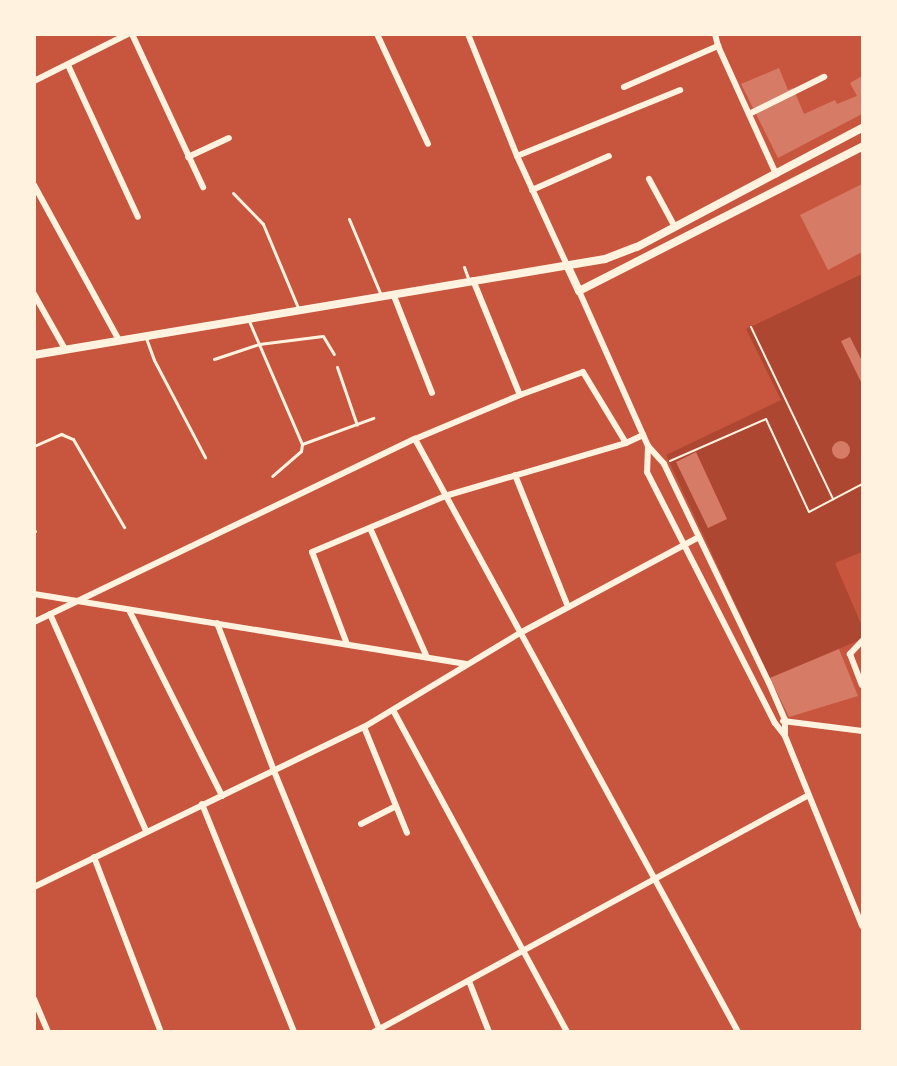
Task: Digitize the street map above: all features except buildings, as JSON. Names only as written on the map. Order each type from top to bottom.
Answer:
[{"type":"street","points":[[34,81],[128,34]]},
{"type":"street","points":[[132,34],[203,187]]},
{"type":"street","points":[[377,34],[428,144]]},
{"type":"street","points":[[468,34],[517,156],[648,446],[664,464],[785,720],[785,736]]},
{"type":"street","points":[[715,34],[718,46],[776,174]]},
{"type":"street","points":[[624,87],[718,46]]},
{"type":"street","points":[[68,65],[138,217]]},
{"type":"street","points":[[749,114],[824,77]]},
{"type":"street","points":[[517,156],[680,90]]},
{"type":"street","points":[[34,355],[394,296],[621,254],[862,128]]},
{"type":"street","points":[[188,158],[229,138]]},
{"type":"street","points":[[579,291],[862,147]]},
{"type":"street","points":[[532,190],[609,156]]},
{"type":"street","points":[[649,178],[675,227]]},
{"type":"street","points":[[34,185],[119,340]]},
{"type":"street","points":[[471,280],[520,395]]},
{"type":"street","points":[[34,294],[65,349]]},
{"type":"street","points":[[394,296],[432,393]]},
{"type":"street","points":[[34,622],[75,600],[415,439],[520,395],[584,372],[626,443]]},
{"type":"street","points":[[347,644],[312,552],[445,496],[626,443],[643,435]]},
{"type":"street","points":[[415,439],[738,1032]]},
{"type":"street","points":[[648,446],[648,472],[775,723],[785,736],[862,926]]},
{"type":"street","points":[[515,475],[568,607]]},
{"type":"street","points":[[370,528],[426,655]]},
{"type":"street","points":[[34,887],[364,727],[520,633],[697,538]]},
{"type":"street","points":[[34,594],[426,655],[466,664]]},
{"type":"street","points":[[129,610],[222,796]]},
{"type":"street","points":[[51,614],[146,831]]},
{"type":"street","points":[[217,622],[378,1031],[809,795]]},
{"type":"street","points":[[862,641],[850,654],[862,685]]},
{"type":"street","points":[[393,710],[567,1032]]},
{"type":"street","points":[[775,723],[785,720],[862,731]]},
{"type":"street","points":[[364,727],[407,832]]},
{"type":"street","points":[[202,804],[294,1032]]},
{"type":"street","points":[[361,824],[396,806]]},
{"type":"street","points":[[94,857],[161,1032]]},
{"type":"street","points":[[469,981],[489,1032]]},
{"type":"street","points":[[34,999],[48,1032]]},
{"type":"lane","points":[[233,193],[263,224],[300,312]]},
{"type":"lane","points":[[349,219],[382,298]]},
{"type":"lane","points":[[464,267],[471,280]]},
{"type":"lane","points":[[248,320],[302,444],[301,451],[272,476]]},
{"type":"lane","points":[[146,336],[154,360],[205,457]]},
{"type":"lane","points":[[214,359],[259,344],[323,336],[334,354]]},
{"type":"lane","points":[[337,367],[357,425]]},
{"type":"lane","points":[[302,444],[373,418]]},
{"type":"lane","points":[[34,446],[61,434],[73,439],[124,527]]},
{"type":"path","points":[[750,327],[833,499]]},
{"type":"path","points":[[664,464],[766,419],[809,512],[862,484]]},
{"type":"shaded area","points":[[862,274],[862,552],[835,563],[862,626],[862,639],[770,678],[666,455],[781,400],[746,329]]}]
